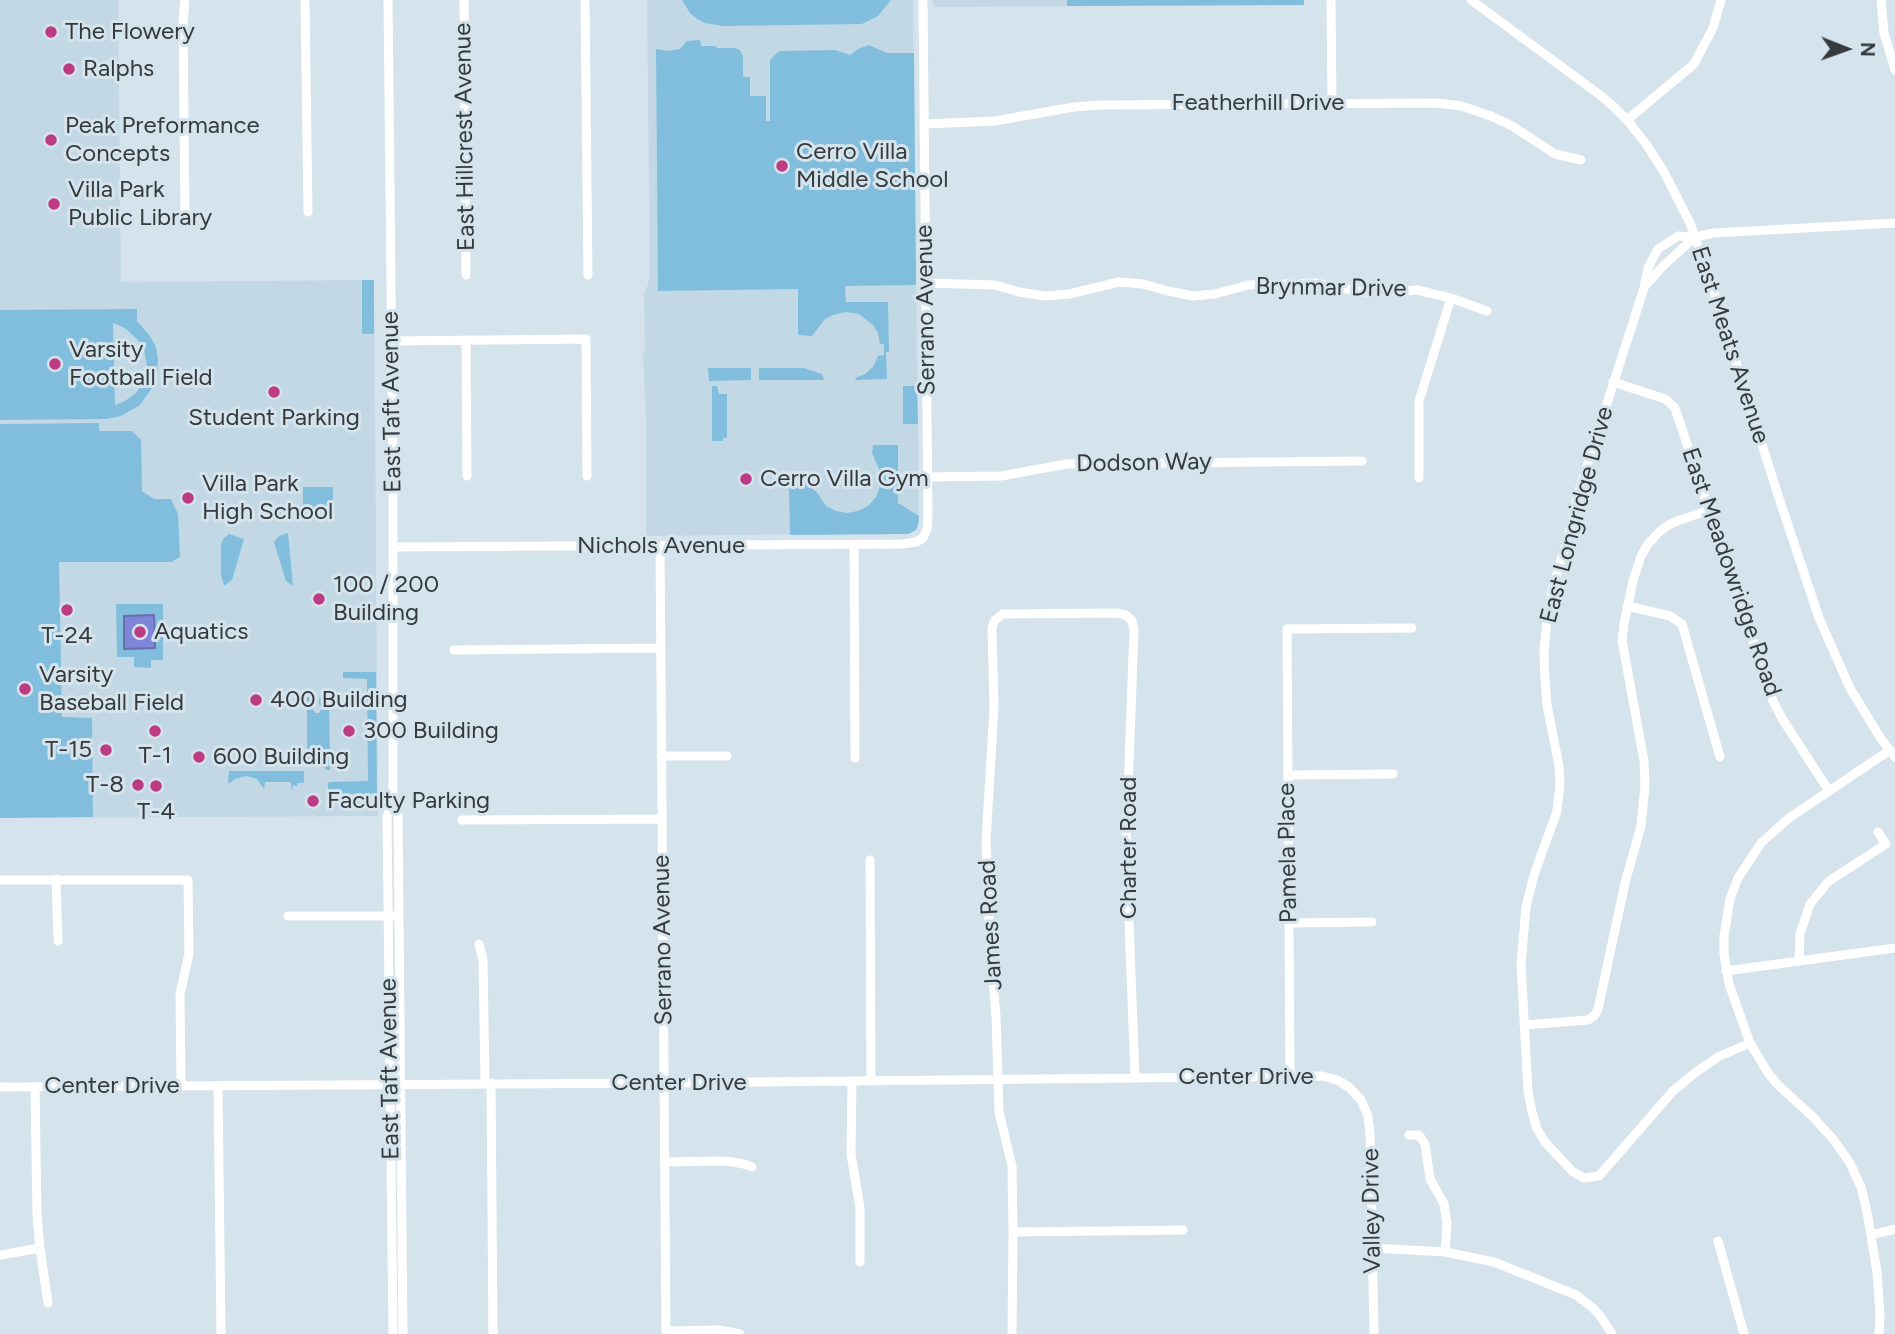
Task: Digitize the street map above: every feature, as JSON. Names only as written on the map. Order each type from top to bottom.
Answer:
[{"type":"street","points":[[184,215],[185,0]]},
{"type":"street","points":[[305,0],[308,212]]},
{"type":"street","name":"East Taft Avenue","points":[[388,0],[393,805],[398,816],[399,916],[396,1085],[398,1319],[403,1334]]},
{"type":"street","name":"East Hillcrest Avenue","points":[[464,0],[466,275]]},
{"type":"street","points":[[585,0],[588,275]]},
{"type":"street","name":"Serrano Avenue","points":[[923,0],[929,516],[925,535]]},
{"type":"street","points":[[1331,0],[1332,103]]},
{"type":"street","name":"East Meats Avenue","points":[[1471,0],[1600,95],[1627,120],[1664,172],[1695,237],[1819,618],[1850,688],[1892,753]]},
{"type":"street","points":[[1627,120],[1694,64],[1713,28],[1721,0]]},
{"type":"street","points":[[1881,0],[1884,33],[1895,70]]},
{"type":"street","name":"Featherhill Drive","points":[[924,124],[995,121],[1100,105],[1426,102],[1461,106],[1503,121],[1555,154],[1581,160]]},
{"type":"street","points":[[1695,237],[1723,232],[1895,223]]},
{"type":"street","name":"East Longridge Drive","points":[[1695,237],[1678,236],[1658,248],[1648,268],[1644,288],[1577,497],[1547,619],[1544,651],[1547,705],[1560,784],[1557,811],[1534,875],[1526,907],[1521,964],[1528,1091],[1537,1129],[1545,1143],[1573,1172],[1584,1178],[1594,1178],[1604,1172],[1672,1091],[1718,1057],[1750,1043]]},
{"type":"street","name":"East Longridge Drive","points":[[1644,288],[1663,266],[1695,237]]},
{"type":"street","name":"Brynmar Drive","points":[[926,283],[995,285],[1045,296],[1069,294],[1119,282],[1143,284],[1193,296],[1215,294],[1248,285],[1315,283],[1369,293],[1417,290],[1451,298],[1487,311]]},
{"type":"street","points":[[1419,478],[1419,401],[1451,298]]},
{"type":"street","points":[[467,340],[467,476]]},
{"type":"street","points":[[391,341],[586,340],[587,476]]},
{"type":"street","name":"East Meadowridge Road","points":[[1613,382],[1665,399],[1675,408],[1773,701],[1829,791]]},
{"type":"street","name":"Dodson Way","points":[[928,477],[1001,476],[1067,464],[1362,461]]},
{"type":"street","points":[[1524,1025],[1588,1020],[1595,1014],[1600,1002],[1625,883],[1641,826],[1645,785],[1644,761],[1623,651],[1622,632],[1627,606],[1636,568],[1648,544],[1667,526],[1710,510]]},
{"type":"street","name":"Nichols Avenue","points":[[393,547],[854,545],[911,543],[919,541],[925,535]]},
{"type":"street","points":[[854,545],[855,758]]},
{"type":"street","name":"Serrano Avenue","points":[[660,546],[666,1333]]},
{"type":"street","points":[[1627,606],[1670,616],[1682,624],[1720,757]]},
{"type":"street","name":"Charter Road","points":[[997,617],[1011,613],[1117,613],[1130,618],[1133,630],[1126,843],[1135,1078]]},
{"type":"street","name":"James Road","points":[[997,617],[992,628],[994,708],[986,841],[1000,1120],[1012,1166],[1012,1334]]},
{"type":"street","name":"Pamela Place","points":[[1290,1077],[1287,629],[1412,628]]},
{"type":"street","points":[[454,650],[660,648]]},
{"type":"street","points":[[1879,1334],[1877,1272],[1861,1187],[1850,1163],[1833,1139],[1777,1084],[1750,1043],[1734,1002],[1724,954],[1730,899],[1738,878],[1762,843],[1776,828],[1829,791],[1892,753]]},
{"type":"street","points":[[661,756],[727,756]]},
{"type":"street","points":[[1288,775],[1393,774]]},
{"type":"street","name":"East Taft Avenue","points":[[393,805],[387,816],[388,916],[396,1085]]},
{"type":"street","points":[[462,820],[662,819]]},
{"type":"street","points":[[1799,960],[1802,923],[1810,904],[1829,881],[1886,844],[1878,832]]},
{"type":"street","points":[[870,860],[871,1081]]},
{"type":"street","points":[[56,879],[58,941]]},
{"type":"street","points":[[0,880],[188,880],[189,954],[180,994],[181,1086]]},
{"type":"street","points":[[288,916],[399,916]]},
{"type":"street","points":[[1289,923],[1371,922]]},
{"type":"street","points":[[479,944],[483,960],[488,1083],[493,1334]]},
{"type":"street","points":[[1726,971],[1895,948]]},
{"type":"street","name":"Center Drive","points":[[0,1087],[1322,1076],[1343,1083],[1354,1092]]},
{"type":"street","points":[[852,1082],[851,1154],[860,1208],[860,1262]]},
{"type":"street","points":[[218,1086],[221,1334]]},
{"type":"street","points":[[35,1087],[37,1216],[48,1303]]},
{"type":"street","name":"Valley Drive","points":[[1354,1092],[1365,1108],[1369,1125],[1374,1334]]},
{"type":"street","points":[[1409,1135],[1419,1135],[1424,1144],[1430,1179],[1444,1204],[1447,1224],[1445,1252]]},
{"type":"street","points":[[665,1162],[726,1161],[752,1167]]},
{"type":"street","points":[[1871,1235],[1895,1229]]},
{"type":"street","points":[[1013,1232],[1183,1230]]},
{"type":"street","points":[[1718,1241],[1744,1334]]},
{"type":"street","points":[[0,1255],[40,1248]]},
{"type":"street","points":[[1373,1248],[1445,1252],[1494,1262],[1576,1294],[1593,1308],[1612,1334]]},
{"type":"street","name":"East Taft Avenue","points":[[393,1334],[398,1319]]},
{"type":"street","points":[[666,1333],[719,1330],[740,1334]]},
{"type":"shaded area","name":"Villa Park High School","points":[[0,0],[118,0],[121,282],[374,280],[378,816],[0,818]]},
{"type":"shaded area","name":"Cerro Villa Middle School","points":[[647,0],[913,0],[919,522],[912,533],[646,536],[643,354],[644,293],[650,279]]},
{"type":"shaded area","points":[[682,0],[891,0],[878,16],[862,24],[723,26],[697,19]]},
{"type":"shaded area","points":[[933,0],[1304,0],[1304,5],[933,7]]},
{"type":"shaded area","points":[[1067,0],[1304,0],[1304,5],[1067,6]]},
{"type":"shaded area","points":[[700,40],[701,46],[740,50],[743,57],[743,77],[750,77],[750,96],[766,96],[766,121],[770,121],[770,60],[779,51],[835,50],[850,55],[869,45],[887,53],[914,53],[916,285],[845,286],[846,302],[888,302],[887,379],[855,378],[865,374],[873,367],[878,356],[884,355],[884,344],[880,344],[878,333],[873,325],[859,314],[846,312],[833,315],[825,319],[812,336],[798,335],[798,289],[658,291],[656,49],[680,49],[687,41]]},
{"type":"shaded area","points":[[362,280],[374,280],[374,334],[362,334]]},
{"type":"shaded area","points":[[137,309],[137,321],[156,347],[158,360],[154,385],[140,405],[121,416],[107,419],[0,420],[0,310]],"holes":[[[113,323],[125,328],[144,350],[147,365],[144,381],[136,393],[115,405]]]},
{"type":"shaded area","points":[[708,368],[751,368],[751,380],[709,381]]},
{"type":"shaded area","points":[[759,368],[804,368],[822,374],[824,380],[759,380]]},
{"type":"shaded area","points":[[712,386],[717,386],[719,394],[727,394],[727,438],[723,438],[723,441],[712,441]]},
{"type":"shaded area","points":[[903,386],[917,386],[918,424],[903,424]]},
{"type":"shaded area","points":[[99,423],[99,431],[132,431],[141,440],[142,491],[154,499],[171,499],[178,514],[180,557],[171,562],[59,562],[62,717],[92,718],[93,817],[0,818],[0,424]]},
{"type":"shaded area","points":[[873,445],[898,445],[898,503],[919,516],[916,530],[908,534],[790,535],[789,483],[792,480],[799,486],[807,478],[801,472],[808,472],[808,481],[812,481],[814,491],[826,506],[847,513],[868,506],[876,497],[881,474],[872,453]]},
{"type":"shaded area","points":[[303,487],[333,487],[333,508],[303,508]]},
{"type":"shaded area","points":[[288,533],[293,586],[286,581],[274,542],[279,536]]},
{"type":"shaded area","points":[[229,534],[244,539],[232,580],[224,586],[221,575],[221,544]]},
{"type":"shaded area","points":[[116,604],[163,604],[163,660],[151,660],[151,668],[134,667],[134,657],[117,657]]},
{"type":"shaded area","points":[[343,672],[376,672],[377,794],[328,794],[330,782],[368,781],[367,679],[343,678]]},
{"type":"shaded area","points":[[326,691],[329,691],[330,770],[318,762],[307,760],[307,753],[311,755],[314,750],[307,750],[307,697],[315,697],[313,710],[319,713],[322,708],[319,698],[326,698]]},
{"type":"shaded area","points":[[229,771],[304,771],[304,783],[293,785],[292,792],[291,782],[265,782],[264,789],[257,779],[246,776],[228,784]]},
{"type":"water","name":"Aquatics","points":[[154,615],[155,648],[124,649],[124,616]]},
{"type":"place","name":"The Flowery","points":[[51,32]]},
{"type":"place","name":"Ralphs","points":[[69,69]]},
{"type":"place","name":"Peak Preformance Concepts","points":[[51,140]]},
{"type":"place","name":"Cerro Villa Middle School","points":[[782,166]]},
{"type":"place","name":"Villa Park Public Library","points":[[54,204]]},
{"type":"place","name":"Varsity Football Field","points":[[55,364]]},
{"type":"place","name":"Student Parking","points":[[274,392]]},
{"type":"place","name":"Cerro Villa Gym","points":[[746,479]]},
{"type":"place","name":"Villa Park High School","points":[[188,498]]},
{"type":"place","name":"100 / 200 Building","points":[[319,599]]},
{"type":"place","name":"T-24","points":[[67,610]]},
{"type":"place","name":"Aquatics","points":[[140,632]]},
{"type":"place","name":"Varsity Baseball Field","points":[[25,689]]},
{"type":"place","name":"400 Building","points":[[256,700]]},
{"type":"place","name":"T-1","points":[[155,731]]},
{"type":"place","name":"300 Building","points":[[349,731]]},
{"type":"place","name":"T-15","points":[[106,750]]},
{"type":"place","name":"600 Building","points":[[199,757]]},
{"type":"place","name":"T-8","points":[[138,785]]},
{"type":"place","name":"T-4","points":[[156,786]]},
{"type":"place","name":"Faculty Parking","points":[[313,801]]}]
